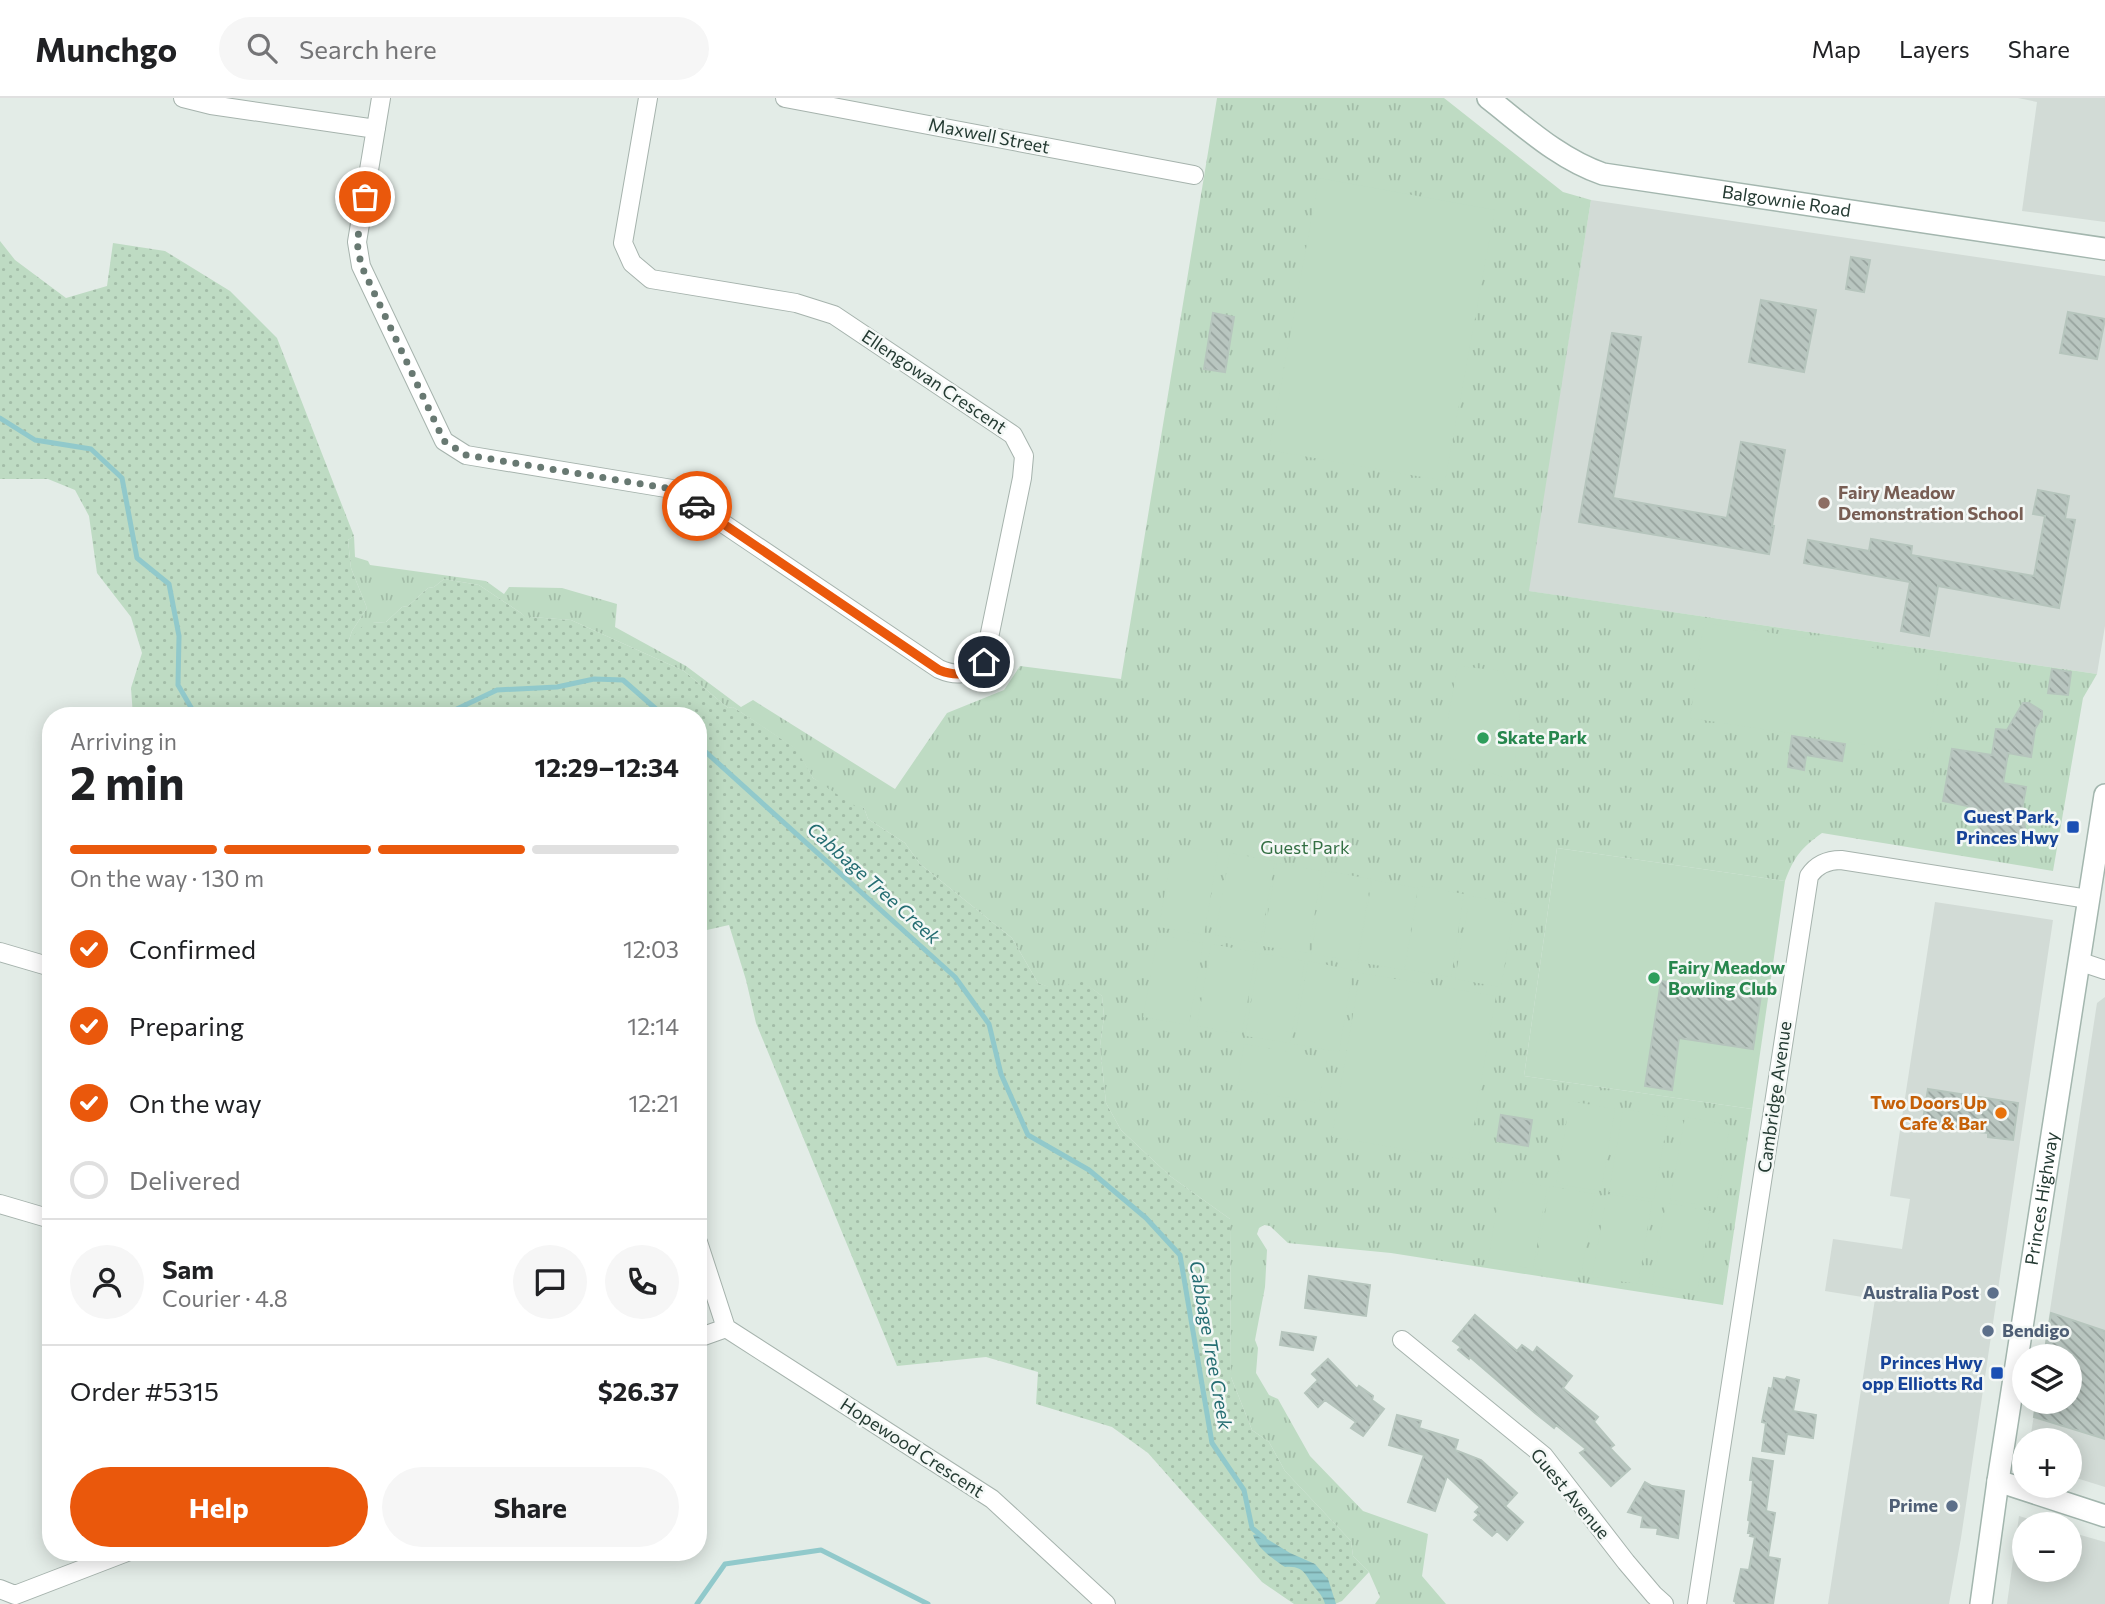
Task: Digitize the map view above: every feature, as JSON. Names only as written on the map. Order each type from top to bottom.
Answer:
[{"type":"main road","name":"Balgownie Road","points":[[1489,98],[1556,151],[1584,168],[1603,174],[2105,248]]},
{"type":"main road","name":"Princes Highway","points":[[1981,1604],[2105,795]]},
{"type":"main road","points":[[1998,1481],[2105,1516]]},
{"type":"street","points":[[183,98],[211,105],[376,129]]},
{"type":"street","name":"Ellengowan Crescent","points":[[381,98],[357,242],[361,265],[444,441],[466,455],[672,489],[939,670],[954,676],[968,672],[984,662],[1022,478],[1024,456],[1013,435],[834,315],[796,303],[651,279],[632,264],[623,243],[648,98]]},
{"type":"street","name":"Maxwell Street","points":[[785,98],[1194,175]]},
{"type":"street","name":"Cambridge Avenue","points":[[1697,1604],[1809,876],[1821,864],[1830,860],[1842,860],[2088,900]]},
{"type":"street","points":[[0,952],[42,964]]},
{"type":"street","points":[[2078,961],[2105,970]]},
{"type":"street","points":[[0,1204],[42,1216]]},
{"type":"street","points":[[707,1270],[726,1328],[707,1335]]},
{"type":"street","name":"Hopewood Crescent","points":[[726,1328],[992,1499],[1106,1604]]},
{"type":"street","name":"Guest Avenue","points":[[1402,1340],[1544,1456],[1626,1562],[1664,1604]]},
{"type":"street","points":[[0,1590],[15,1595],[104,1561]]},
{"type":"shaded area","points":[[2018,98],[2105,98],[2105,222],[2022,211],[2037,102]]},
{"type":"shaded area","name":"Fairy Meadow Demonstration School","points":[[1591,200],[2105,276],[2105,626],[2097,674],[1528,591]]},
{"type":"shaded area","points":[[1935,902],[2053,920],[1961,1538],[1949,1604],[1828,1604],[1875,1299],[1825,1291],[1833,1239],[1902,1249],[1910,1199],[1890,1196]]},
{"type":"shaded area","points":[[2105,997],[2105,1487],[2082,1480],[2082,1428],[2032,1428],[2034,1414],[2082,1414],[2082,1344],[2045,1344],[2097,1003]]},
{"type":"shaded area","points":[[2082,1535],[2105,1542],[2105,1604],[2007,1604],[2012,1567],[2012,1582],[2082,1582]]},
{"type":"green space","name":"Guest Park","points":[[1217,98],[1444,98],[1563,192],[1591,200],[1529,591],[2097,674],[2083,698],[2053,871],[1822,833],[1799,854],[1785,881],[1557,848],[1524,1076],[1752,1109],[1723,1305],[1391,1253],[1288,1243],[1270,1226],[1259,1228],[1257,1234],[1267,1250],[1265,1287],[1255,1340],[1258,1348],[1256,1373],[1269,1395],[1278,1399],[1310,1456],[1363,1511],[1428,1534],[1422,1576],[1446,1604],[1375,1604],[1380,1597],[1369,1572],[1353,1556],[1351,1541],[1285,1471],[1269,1442],[1252,1430],[1231,1377],[1230,1219],[1170,1176],[1121,1130],[1106,1103],[1100,1046],[1104,1017],[1102,996],[1080,980],[1056,990],[1038,983],[1012,938],[920,864],[905,843],[868,819],[864,808],[859,805],[856,807],[813,778],[796,749],[733,707],[728,708],[684,671],[571,620],[531,617],[527,620],[521,613],[479,585],[444,579],[428,588],[408,606],[402,607],[386,622],[362,627],[347,646],[352,631],[367,608],[351,568],[348,540],[354,536],[355,557],[368,561],[370,565],[486,581],[504,594],[509,587],[562,588],[617,604],[615,627],[686,666],[741,707],[753,700],[895,789],[947,713],[1004,690],[1020,666],[1121,679]]},
{"type":"green space","points":[[1319,178],[1495,210],[1445,481],[1269,450]]},
{"type":"green space","points":[[0,241],[15,260],[66,298],[107,286],[113,243],[165,251],[230,291],[277,338],[354,536],[348,540],[351,568],[367,608],[352,631],[348,643],[359,627],[368,623],[386,622],[402,607],[408,606],[428,588],[444,579],[479,585],[527,619],[571,620],[684,671],[728,708],[733,707],[797,749],[813,778],[859,804],[864,808],[868,819],[905,843],[920,864],[1012,938],[1038,983],[1056,989],[1080,979],[1102,996],[1104,1017],[1100,1046],[1106,1103],[1121,1130],[1170,1176],[1230,1219],[1231,1377],[1252,1430],[1269,1442],[1285,1471],[1351,1541],[1353,1556],[1369,1572],[1342,1601],[1335,1604],[1294,1604],[1262,1582],[1148,1453],[1112,1427],[1036,1404],[1038,1372],[986,1357],[897,1366],[756,1023],[729,925],[707,930],[707,707],[132,707],[131,688],[142,653],[131,617],[97,573],[89,516],[75,490],[48,479],[0,479]]},
{"type":"green space","points":[[1704,623],[1941,658],[1927,754],[1690,718]]},
{"type":"green space","name":"Skate Park","points":[[1459,666],[1503,671],[1520,716],[1513,781],[1448,757],[1448,719]]},
{"type":"green space","points":[[1173,844],[1218,853],[1204,935],[1159,927]]},
{"type":"green space","name":"Fairy Meadow Bowling Club","points":[[1557,848],[1785,881],[1752,1109],[1524,1076]]},
{"type":"green space","points":[[1230,853],[1275,861],[1260,943],[1215,935]]},
{"type":"green space","points":[[1277,863],[1322,871],[1308,953],[1262,946]]},
{"type":"green space","points":[[1326,871],[1371,879],[1357,961],[1311,954]]},
{"type":"green space","points":[[1372,880],[1418,888],[1404,970],[1358,962]]},
{"type":"green space","points":[[1419,886],[1464,894],[1451,977],[1405,969]]},
{"type":"green space","points":[[1470,896],[1515,904],[1501,987],[1455,979]]},
{"type":"green space","points":[[1158,935],[1203,943],[1189,1025],[1143,1017]]},
{"type":"green space","points":[[1211,944],[1256,952],[1242,1034],[1197,1026]]},
{"type":"green space","points":[[1260,953],[1305,961],[1290,1043],[1245,1036]]},
{"type":"green space","points":[[1308,961],[1353,970],[1339,1052],[1294,1044]]},
{"type":"green space","points":[[1360,973],[1496,996],[1468,1160],[1332,1137]]},
{"type":"green space","points":[[1244,1044],[1327,1058],[1319,1103],[1237,1089]]},
{"type":"green space","points":[[1570,1101],[1615,1109],[1601,1191],[1556,1184]]},
{"type":"green space","points":[[1623,1109],[1668,1117],[1654,1199],[1609,1192]]},
{"type":"green space","points":[[1685,1117],[1730,1125],[1716,1207],[1670,1200]]},
{"type":"green space","points":[[1502,1178],[1547,1187],[1533,1269],[1488,1261]]},
{"type":"green space","points":[[1550,1186],[1595,1194],[1581,1276],[1535,1269]]},
{"type":"green space","points":[[1607,1194],[1652,1202],[1638,1284],[1592,1277]]},
{"type":"green space","points":[[1666,1203],[1711,1211],[1697,1293],[1652,1286]]},
{"type":"water","points":[[1259,1534],[1290,1553],[1315,1564],[1328,1579],[1336,1604],[1325,1604],[1301,1570],[1285,1567],[1266,1553],[1253,1535]]},
{"type":"building","points":[[1851,257],[1870,260],[1864,292],[1846,289]]},
{"type":"building","points":[[1761,300],[1816,310],[1804,372],[1749,362]]},
{"type":"building","points":[[2068,312],[2105,319],[2097,359],[2060,353]]},
{"type":"building","points":[[1213,313],[1234,317],[1225,372],[1204,369]]},
{"type":"building","points":[[1612,333],[1641,337],[1613,498],[1727,518],[1741,442],[1785,450],[1769,554],[1579,522]]},
{"type":"building","points":[[2038,490],[2069,496],[2065,519],[2075,520],[2059,608],[1938,586],[1929,636],[1901,631],[1910,582],[1804,563],[1808,540],[1869,551],[1871,539],[1912,546],[1911,555],[2034,576],[2045,516],[2033,514]]},
{"type":"building","points":[[2052,669],[2071,672],[2068,695],[2048,693]]},
{"type":"building","points":[[2023,703],[2029,703],[2042,711],[2042,717],[2035,729],[2031,757],[2008,753],[2003,783],[2026,787],[2022,809],[2026,833],[1980,840],[1977,808],[1943,801],[1952,749],[1992,755],[1996,729],[2007,730]]},
{"type":"building","points":[[1792,736],[1845,744],[1842,761],[1806,755],[1804,770],[1788,767]]},
{"type":"building","points":[[1661,981],[1761,995],[1753,1049],[1679,1038],[1672,1090],[1645,1086]]},
{"type":"building","points":[[1928,1089],[2018,1103],[2013,1140],[1988,1137],[1988,1133],[1922,1126]]},
{"type":"building","points":[[1501,1115],[1532,1120],[1528,1146],[1497,1141]]},
{"type":"building","points":[[1309,1276],[1370,1285],[1366,1316],[1305,1308]]},
{"type":"building","points":[[2051,1313],[2105,1331],[2105,1439],[2082,1432],[2082,1428],[2070,1428],[2034,1417],[2034,1414],[2082,1414],[2082,1344],[2046,1344]]},
{"type":"building","points":[[1475,1315],[1517,1351],[1522,1345],[1533,1353],[1537,1347],[1572,1376],[1563,1388],[1598,1417],[1594,1422],[1614,1445],[1610,1448],[1630,1469],[1611,1486],[1580,1453],[1586,1449],[1556,1425],[1554,1428],[1470,1357],[1469,1359],[1458,1350],[1461,1347],[1453,1341]]},
{"type":"building","points":[[1282,1332],[1316,1337],[1313,1350],[1280,1345]]},
{"type":"building","points":[[1328,1359],[1357,1389],[1359,1386],[1373,1396],[1372,1400],[1384,1409],[1363,1436],[1351,1428],[1356,1422],[1325,1400],[1318,1407],[1305,1393],[1318,1380],[1312,1374]]},
{"type":"building","points":[[1787,1377],[1799,1380],[1793,1411],[1816,1415],[1813,1438],[1787,1434],[1784,1454],[1762,1451],[1766,1423],[1762,1422],[1769,1388],[1772,1389],[1774,1378],[1785,1380]]},
{"type":"building","points":[[1397,1415],[1421,1421],[1419,1428],[1458,1440],[1455,1450],[1481,1460],[1517,1493],[1505,1506],[1523,1522],[1507,1540],[1497,1531],[1492,1536],[1474,1520],[1479,1515],[1475,1512],[1480,1507],[1447,1476],[1435,1511],[1408,1502],[1424,1455],[1389,1445]]},
{"type":"building","points":[[1753,1458],[1773,1461],[1766,1511],[1775,1513],[1768,1557],[1780,1559],[1773,1604],[1736,1604],[1734,1601],[1741,1569],[1749,1570],[1755,1537],[1748,1533]]},
{"type":"building","points":[[1645,1482],[1652,1486],[1684,1491],[1678,1538],[1657,1534],[1658,1528],[1641,1527],[1643,1516],[1628,1512]]},
{"type":"waterway","name":"Cabbage Tree Creek","points":[[0,418],[35,440],[91,449],[122,478],[137,558],[169,584],[179,636],[178,685],[191,707]]},
{"type":"waterway","name":"Cabbage Tree Creek","points":[[461,707],[497,690],[557,687],[594,679],[623,680],[654,707]]},
{"type":"waterway","name":"Cabbage Tree Creek","points":[[707,753],[955,977],[989,1024],[1001,1074],[1028,1135],[1089,1170],[1146,1218],[1180,1255],[1212,1443],[1244,1490],[1252,1528],[1264,1538]]},
{"type":"waterway","points":[[697,1604],[725,1564],[821,1550],[928,1604]]},
{"type":"way so far","points":[[365,197],[357,242],[361,265],[444,441],[466,455],[672,489],[697,506]]},
{"type":"place","name":"Fairy Meadow Demonstration School","points":[[1824,503]]},
{"type":"place","name":"Skate Park","points":[[1483,738]]},
{"type":"place","name":"Guest Park, Princes Hwy","points":[[2073,827]]},
{"type":"place","name":"Fairy Meadow Bowling Club","points":[[1654,978]]},
{"type":"place","name":"Two Doors Up Cafe & Bar","points":[[2001,1113]]},
{"type":"place","name":"Australia Post","points":[[1993,1293]]},
{"type":"place","name":"Bendigo","points":[[1988,1331]]},
{"type":"place","name":"Princes Hwy opp Elliotts Rd","points":[[1997,1373]]},
{"type":"place","name":"Prime","points":[[1952,1506]]},
{"type":"route","points":[[697,506],[939,670],[954,676],[968,672],[984,662]]}]
